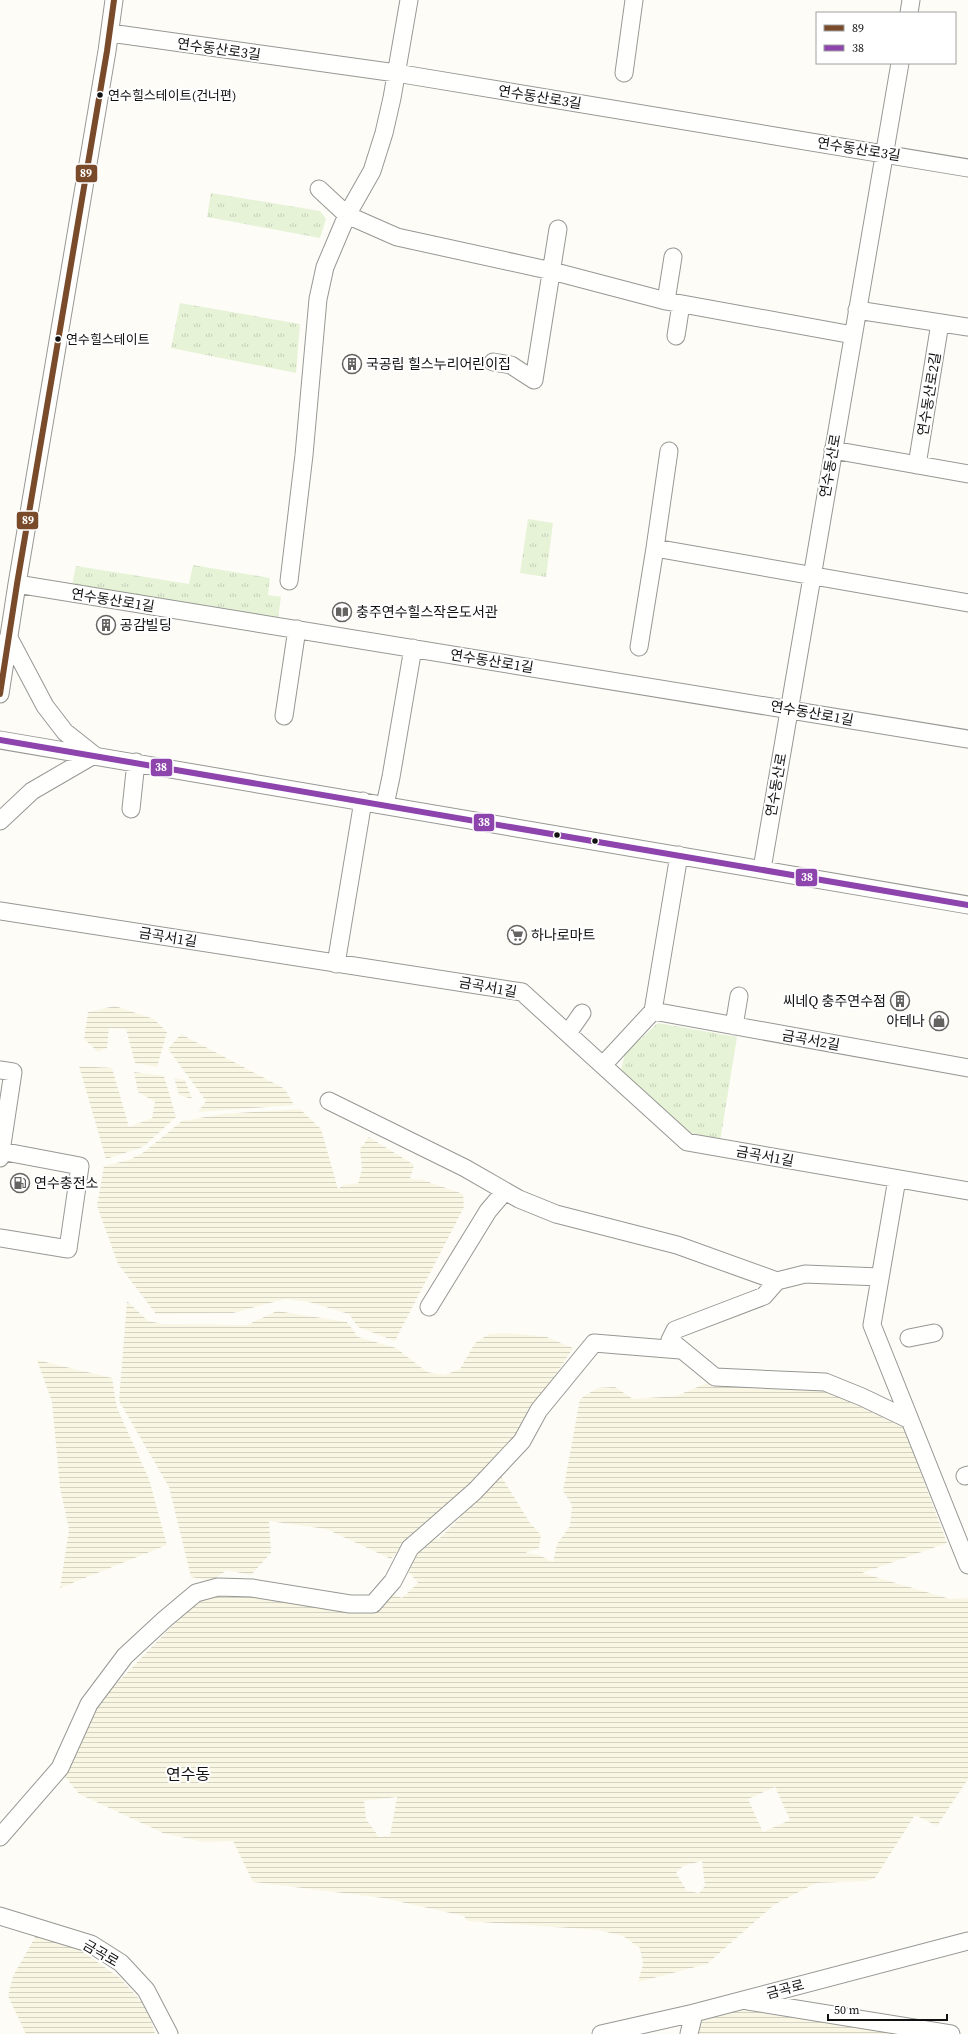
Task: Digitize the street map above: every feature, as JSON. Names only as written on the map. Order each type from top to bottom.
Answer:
[{"type":"street","points":[[0,694],[4,642],[17,584],[110,33],[114,0]]},
{"type":"street","points":[[289,582],[303,462],[318,299],[325,267],[347,215],[372,171],[384,133],[409,0]]},
{"type":"street","points":[[624,73],[634,0]]},
{"type":"street","points":[[909,12],[911,0]]},
{"type":"street","name":"연수동산로3길","points":[[110,33],[396,74],[968,168]]},
{"type":"street","name":"연수동산로","points":[[762,869],[900,64]]},
{"type":"street","points":[[319,188],[347,215],[397,237],[552,271],[673,303],[853,335]]},
{"type":"street","points":[[493,362],[511,365],[534,380],[558,228]]},
{"type":"street","points":[[673,257],[673,303],[676,336]]},
{"type":"street","points":[[857,310],[968,327]]},
{"type":"street","name":"연수동산로2길","points":[[917,465],[940,322]]},
{"type":"street","points":[[833,450],[968,474]]},
{"type":"street","points":[[639,647],[669,451]]},
{"type":"street","points":[[655,548],[968,602]]},
{"type":"street","name":"연수동산로1길","points":[[17,584],[968,739]]},
{"type":"street","points":[[284,716],[297,630]]},
{"type":"street","points":[[4,642],[45,706],[64,732],[94,755]]},
{"type":"street","points":[[385,805],[413,648]]},
{"type":"street","points":[[0,740],[968,904]]},
{"type":"street","points":[[0,820],[32,791],[94,755]]},
{"type":"street","points":[[131,809],[136,762]]},
{"type":"street","points":[[336,964],[363,801]]},
{"type":"street","points":[[603,1065],[653,1011],[679,855]]},
{"type":"street","name":"금곡서1길","points":[[0,911],[522,992],[687,1142],[968,1191]]},
{"type":"street","points":[[734,1026],[739,996]]},
{"type":"street","name":"금곡서2길","points":[[653,1011],[968,1068]]},
{"type":"street","points":[[568,1033],[582,1014]]},
{"type":"street","points":[[0,1070],[13,1072],[1,1154],[80,1166],[68,1249],[0,1238]]},
{"type":"street","points":[[329,1101],[465,1168],[519,1199],[556,1214],[677,1245],[777,1281],[805,1274],[880,1277]]},
{"type":"street","points":[[897,1179],[872,1325],[968,1565]]},
{"type":"street","points":[[429,1307],[488,1210],[505,1191]]},
{"type":"street","points":[[777,1281],[764,1296],[675,1330],[670,1340],[680,1350],[715,1377],[825,1382],[862,1397],[910,1420]]},
{"type":"street","points":[[909,1338],[934,1333]]},
{"type":"street","points":[[0,1837],[60,1768],[89,1704],[125,1656],[196,1593],[218,1587],[252,1588],[350,1604],[373,1604],[392,1581],[410,1548],[475,1491],[522,1441],[539,1410],[594,1343],[680,1350]]},
{"type":"street","name":"금곡로","points":[[0,1916],[91,1944],[121,1963],[146,1990],[169,2034]]},
{"type":"street","name":"금곡로","points":[[601,2034],[694,2013],[968,1941]]},
{"type":"street","points":[[742,2000],[951,2034]]},
{"type":"street","points":[[689,2034],[694,2013]]},
{"type":"shaded area","points":[[115,1006],[154,1019],[167,1032],[157,1067],[135,1063],[126,1029],[109,1028],[107,1048],[98,1052],[84,1039],[88,1012]]},
{"type":"shaded area","points":[[181,1034],[285,1089],[294,1105],[198,1112],[206,1101],[168,1049]]},
{"type":"shaded area","points":[[79,1066],[112,1068],[129,1127],[152,1118],[155,1102],[138,1092],[134,1072],[164,1076],[176,1117],[143,1147],[106,1159]]},
{"type":"shaded area","points":[[174,1078],[185,1080],[192,1099],[179,1095]]},
{"type":"shaded area","points":[[300,1109],[321,1129],[338,1189],[343,1185],[358,1183],[362,1170],[360,1149],[369,1137],[414,1165],[410,1179],[423,1180],[463,1194],[464,1207],[395,1341],[358,1327],[349,1314],[309,1302],[285,1299],[233,1313],[156,1314],[118,1264],[97,1206],[104,1166],[129,1160],[144,1152],[182,1121],[223,1114]]},
{"type":"shaded area","points":[[127,1301],[148,1321],[163,1324],[247,1325],[277,1311],[347,1322],[358,1337],[396,1348],[427,1372],[444,1375],[460,1369],[475,1343],[489,1334],[509,1333],[547,1337],[573,1348],[514,1439],[469,1485],[402,1546],[391,1559],[326,1529],[269,1521],[271,1553],[251,1575],[227,1570],[212,1581],[191,1577],[169,1487],[119,1401]]},
{"type":"shaded area","points":[[37,1360],[112,1378],[117,1408],[149,1479],[167,1545],[60,1588],[69,1529],[60,1488],[52,1402]]},
{"type":"shaded area","points":[[707,1383],[823,1389],[904,1428],[947,1543],[862,1573],[950,1599],[968,1598],[968,1779],[937,1826],[915,1815],[875,1878],[866,1881],[816,1883],[774,1905],[707,1964],[638,1982],[643,1964],[640,1948],[623,1936],[598,1930],[467,1921],[464,1916],[383,1898],[253,1882],[233,1841],[203,1842],[163,1833],[79,1794],[62,1773],[97,1704],[197,1600],[219,1594],[244,1594],[361,1614],[377,1611],[392,1594],[402,1598],[418,1583],[408,1571],[415,1553],[424,1542],[440,1538],[501,1476],[530,1523],[541,1535],[539,1548],[525,1553],[539,1555],[553,1562],[557,1544],[570,1526],[572,1505],[563,1491],[580,1399],[597,1388],[615,1387],[633,1399],[676,1396]],"holes":[[[775,1787],[790,1820],[763,1832],[748,1799]],[[397,1797],[390,1836],[379,1837],[366,1819],[364,1801]],[[702,1861],[705,1886],[699,1893],[687,1891],[676,1873],[683,1866]]]},
{"type":"shaded area","points":[[38,1932],[72,1944],[120,1978],[148,2009],[155,2034],[26,2034],[8,1996],[13,1976]]},
{"type":"shaded area","points":[[740,2004],[824,2022],[910,2034],[698,2034],[699,2024],[707,2015]]},
{"type":"green space","points":[[211,193],[320,211],[326,219],[320,238],[207,217]]},
{"type":"green space","points":[[180,303],[300,324],[296,373],[171,348]]},
{"type":"green space","points":[[528,519],[553,523],[546,577],[520,573]]},
{"type":"green space","points":[[193,565],[270,578],[268,595],[281,597],[278,618],[72,585],[76,566],[189,584]]},
{"type":"green space","points":[[658,1023],[737,1037],[719,1148],[687,1142],[619,1079],[625,1053]]},
{"type":"transit line","name":"89","points":[[0,694],[17,584],[107,51],[114,0]]},
{"type":"transit line","name":"38","points":[[0,740],[968,905]]},
{"type":"place","name":"연수힐스테이트(건너편)","points":[[100,95]]},
{"type":"place","name":"연수힐스테이트","points":[[58,339]]},
{"type":"place","name":"국공립 힐스누리어린이집","points":[[352,364]]},
{"type":"place","name":"충주연수힐스작은도서관","points":[[342,612]]},
{"type":"place","name":"공감빌딩","points":[[106,625]]},
{"type":"place","name":"하나로마트","points":[[517,935]]},
{"type":"place","name":"씨네Q 충주연수점","points":[[900,1001]]},
{"type":"place","name":"아테나","points":[[939,1021]]},
{"type":"place","name":"연수충전소","points":[[20,1183]]},
{"type":"district","name":"연수동","points":[[188,1774]]}]
